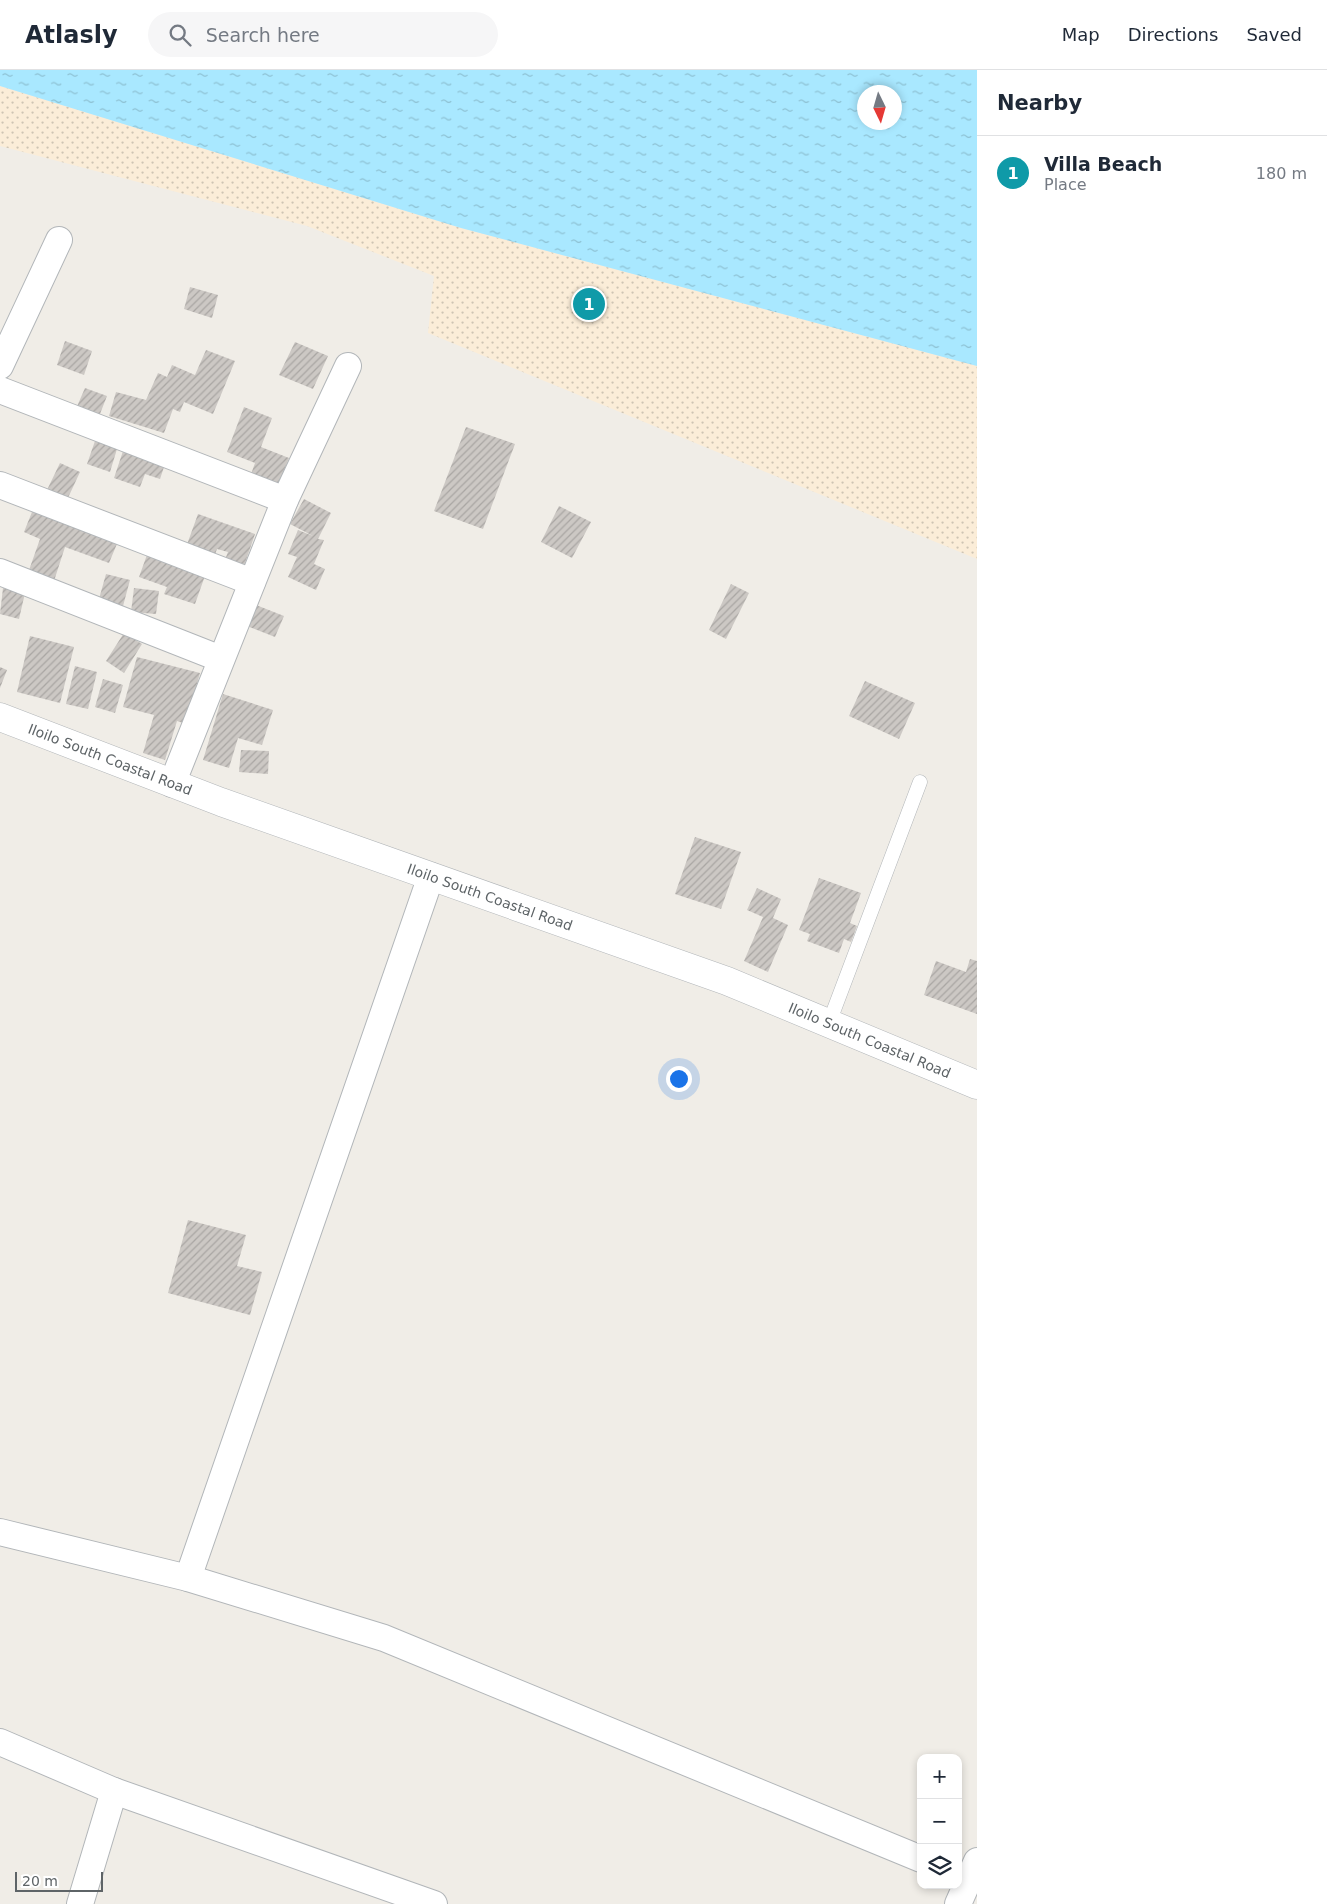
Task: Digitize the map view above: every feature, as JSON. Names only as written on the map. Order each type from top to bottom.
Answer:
[{"type":"street","points":[[0,366],[59,240]]},
{"type":"street","points":[[172,784],[285,500],[348,366]]},
{"type":"street","points":[[0,390],[285,500]]},
{"type":"street","points":[[0,485],[252,582]]},
{"type":"street","points":[[0,572],[222,658]]},
{"type":"street","name":"Iloilo South Coastal Road","points":[[0,717],[172,784],[727,981],[977,1085]]},
{"type":"street","points":[[188,1578],[431,876]]},
{"type":"street","points":[[0,1532],[188,1578],[384,1638],[917,1857]]},
{"type":"street","points":[[0,1742],[114,1791],[434,1904]]},
{"type":"street","points":[[80,1904],[114,1791]]},
{"type":"street","points":[[958,1904],[968,1871]]},
{"type":"lane","points":[[829,1023],[920,782]]},
{"type":"sand","points":[[0,86],[461,228],[977,366],[977,559],[428,333],[434,276],[307,226],[0,146]]},
{"type":"water","points":[[0,70],[977,70],[977,366],[461,228],[0,86]]},
{"type":"building","points":[[190,287],[218,295],[212,318],[184,309]]},
{"type":"building","points":[[65,341],[92,351],[84,375],[57,365]]},
{"type":"building","points":[[295,342],[328,356],[313,389],[279,375]]},
{"type":"building","points":[[206,350],[235,361],[213,414],[184,402],[180,412],[173,409],[164,433],[109,416],[116,392],[146,400],[158,373],[167,377],[172,365],[195,375]]},
{"type":"building","points":[[85,388],[107,396],[98,419],[75,411]]},
{"type":"building","points":[[244,407],[272,418],[261,447],[289,458],[277,488],[250,477],[255,463],[227,452]]},
{"type":"building","points":[[466,427],[515,444],[483,529],[434,511]]},
{"type":"building","points":[[95,441],[117,449],[110,472],[87,464]]},
{"type":"building","points":[[124,448],[166,461],[160,479],[145,474],[140,487],[114,478]]},
{"type":"building","points":[[60,463],[80,472],[67,500],[47,490]]},
{"type":"building","points":[[304,499],[331,513],[318,539],[324,540],[314,564],[325,569],[316,590],[288,577],[297,557],[288,554],[298,530],[313,536],[290,524]]},
{"type":"building","points":[[559,506],[591,522],[572,558],[541,542]]},
{"type":"building","points":[[34,507],[119,539],[109,563],[65,547],[54,581],[28,573],[40,539],[24,532]]},
{"type":"building","points":[[198,514],[255,534],[243,569],[224,562],[228,552],[217,549],[213,560],[185,550]]},
{"type":"building","points":[[148,552],[206,573],[195,604],[164,594],[167,587],[139,577]]},
{"type":"building","points":[[106,574],[130,580],[123,606],[99,599]]},
{"type":"building","points":[[731,584],[749,593],[726,639],[709,630]]},
{"type":"building","points":[[3,588],[25,593],[19,619],[0,614]]},
{"type":"building","points":[[134,588],[159,591],[156,614],[131,612]]},
{"type":"building","points":[[256,605],[284,616],[275,637],[247,626]]},
{"type":"building","points":[[124,633],[142,644],[124,673],[106,661]]},
{"type":"building","points":[[30,636],[74,647],[60,703],[17,692]]},
{"type":"building","points":[[137,657],[200,673],[186,724],[177,721],[165,760],[143,753],[154,715],[123,707]]},
{"type":"building","points":[[75,666],[97,672],[88,709],[66,704]]},
{"type":"building","points":[[0,667],[7,670],[0,688]]},
{"type":"building","points":[[103,679],[123,685],[115,713],[95,707]]},
{"type":"building","points":[[865,681],[915,703],[899,739],[849,716]]},
{"type":"building","points":[[223,694],[273,710],[262,745],[238,738],[229,768],[203,760]]},
{"type":"building","points":[[241,750],[269,751],[268,774],[239,772]]},
{"type":"building","points":[[695,837],[741,852],[721,909],[675,894]]},
{"type":"building","points":[[819,878],[861,893],[850,923],[857,926],[851,942],[844,939],[839,953],[807,941],[810,934],[799,930]]},
{"type":"building","points":[[757,888],[781,899],[773,918],[788,925],[768,972],[744,961],[763,917],[747,910]]},
{"type":"building","points":[[970,959],[977,961],[977,1014],[924,995],[936,961],[966,972]]},
{"type":"building","points":[[188,1220],[246,1235],[237,1266],[262,1272],[250,1315],[168,1293]]},
{"type":"place","name":"Villa Beach","points":[[589,304]]}]
